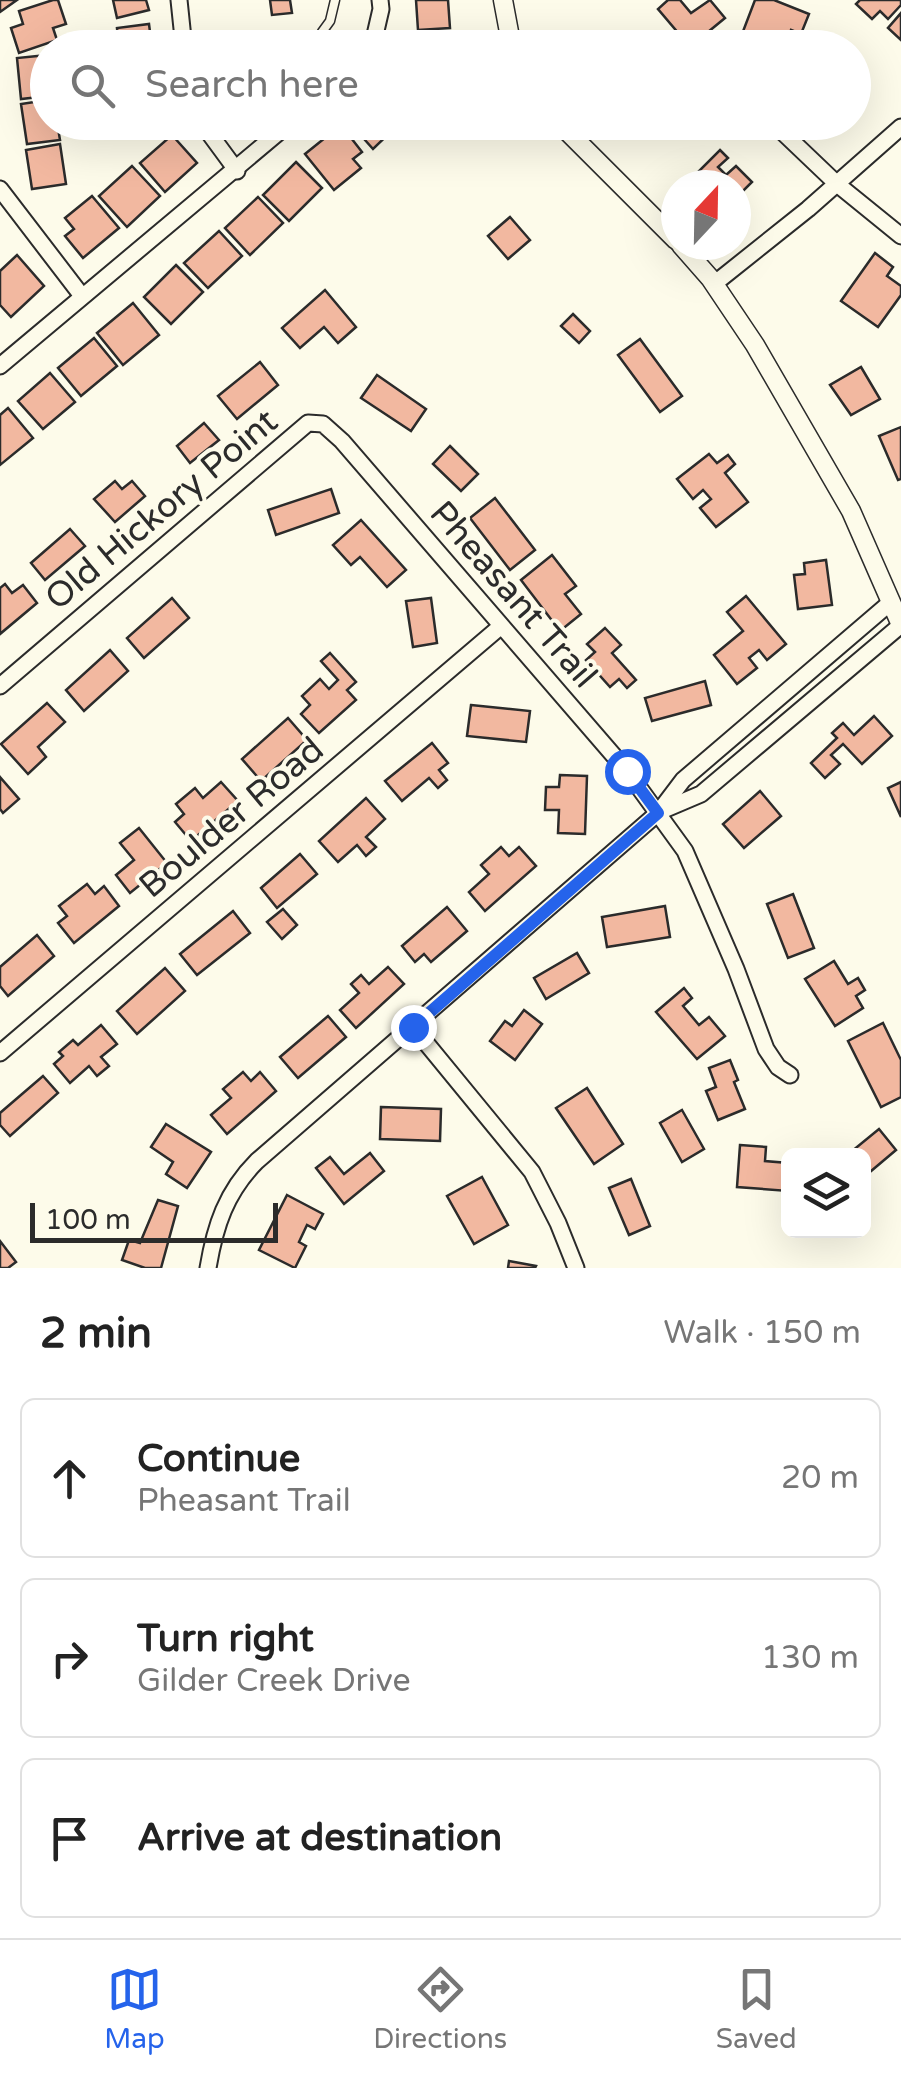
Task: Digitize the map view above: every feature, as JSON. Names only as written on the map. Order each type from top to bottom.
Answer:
[{"type":"street","points":[[178,0],[182,30]]},
{"type":"street","points":[[377,30],[380,0]]},
{"type":"street","points":[[503,0],[509,30]]},
{"type":"street","points":[[714,284],[901,128]]},
{"type":"street","points":[[214,140],[236,171]]},
{"type":"street","points":[[0,366],[271,140]]},
{"type":"street","points":[[576,140],[661,225]]},
{"type":"street","points":[[791,140],[901,236]]},
{"type":"street","points":[[0,188],[82,296]]},
{"type":"street","points":[[658,813],[701,794],[901,625],[850,511],[755,345],[693,260]]},
{"type":"street","name":"Pheasant Trail","points":[[317,422],[342,441],[627,771],[658,813],[685,851],[766,1049],[778,1068],[790,1075]]},
{"type":"street","name":"Old Hickory Point","points":[[0,686],[308,423],[317,422]]},
{"type":"street","points":[[208,1268],[218,1221],[244,1175],[658,813],[683,780],[891,602]]},
{"type":"street","name":"Boulder Road","points":[[0,1053],[500,627]]},
{"type":"street","points":[[413,1027],[532,1172],[576,1268]]},
{"type":"lane","points":[[323,30],[336,0]]},
{"type":"building","points":[[0,0],[17,0],[0,12]]},
{"type":"building","points":[[58,0],[66,24],[54,30],[30,30],[30,49],[19,53],[11,28],[23,24],[19,11]]},
{"type":"building","points":[[113,0],[146,0],[149,10],[117,18]]},
{"type":"building","points":[[270,0],[290,0],[292,13],[272,15]]},
{"type":"building","points":[[416,0],[448,0],[450,28],[418,30]]},
{"type":"building","points":[[668,0],[680,0],[691,13],[710,0],[725,18],[710,30],[676,30],[658,9]]},
{"type":"building","points":[[755,0],[774,0],[809,14],[803,30],[744,30]]},
{"type":"building","points":[[860,0],[901,0],[901,5],[888,19],[880,11],[872,19],[856,4]]},
{"type":"building","points":[[901,13],[901,40],[888,28]]},
{"type":"building","points":[[149,24],[150,30],[117,30]]},
{"type":"building","points":[[30,57],[30,98],[21,99],[17,58]]},
{"type":"building","points":[[30,103],[30,140],[60,140],[27,144],[21,104]]},
{"type":"building","points":[[166,140],[176,140],[197,163],[165,192],[140,163]]},
{"type":"building","points":[[322,140],[353,140],[362,152],[353,159],[361,168],[334,190],[305,154]]},
{"type":"building","points":[[365,140],[382,140],[373,149]]},
{"type":"building","points":[[60,144],[66,184],[32,189],[26,150]]},
{"type":"building","points":[[720,150],[728,158],[718,167],[721,170],[700,170]]},
{"type":"building","points":[[296,162],[322,188],[289,221],[263,195]]},
{"type":"building","points":[[132,166],[160,196],[127,227],[99,196]]},
{"type":"building","points":[[92,196],[119,228],[83,258],[65,236],[74,229],[65,218]]},
{"type":"building","points":[[258,197],[283,223],[250,255],[225,228]]},
{"type":"building","points":[[510,217],[530,240],[508,259],[488,236]]},
{"type":"building","points":[[219,231],[242,256],[208,288],[184,263]]},
{"type":"building","points":[[875,253],[893,267],[887,276],[901,286],[901,295],[878,327],[841,301]]},
{"type":"building","points":[[17,255],[44,286],[11,317],[0,305],[0,271]]},
{"type":"building","points":[[176,265],[203,292],[171,324],[144,297]]},
{"type":"building","points":[[325,290],[356,327],[338,343],[324,327],[300,348],[282,328]]},
{"type":"building","points":[[133,303],[159,335],[123,365],[97,333]]},
{"type":"building","points":[[573,314],[590,331],[579,343],[561,326]]},
{"type":"building","points":[[94,338],[117,366],[81,396],[58,368]]},
{"type":"building","points":[[640,339],[682,396],[660,412],[618,355]]},
{"type":"building","points":[[260,362],[278,385],[237,419],[218,396]]},
{"type":"building","points":[[861,367],[880,399],[851,415],[830,385]]},
{"type":"building","points":[[50,373],[75,402],[43,429],[18,401]]},
{"type":"building","points":[[377,375],[426,409],[411,431],[361,398]]},
{"type":"building","points":[[8,408],[33,438],[0,465],[0,415]]},
{"type":"building","points":[[204,423],[219,440],[190,463],[177,446]]},
{"type":"building","points":[[901,427],[901,479],[898,480],[879,436]]},
{"type":"building","points":[[450,446],[478,474],[461,491],[433,464]]},
{"type":"building","points":[[709,454],[717,463],[728,455],[735,464],[725,473],[748,502],[716,527],[700,508],[711,499],[703,490],[693,499],[677,479]]},
{"type":"building","points":[[115,481],[122,489],[132,481],[145,496],[115,522],[94,499]]},
{"type":"building","points":[[331,489],[339,513],[276,535],[268,510]]},
{"type":"building","points":[[495,498],[535,550],[510,570],[470,518]]},
{"type":"building","points":[[361,520],[406,570],[387,587],[360,557],[351,565],[333,545]]},
{"type":"building","points":[[70,529],[85,546],[45,580],[31,563]]},
{"type":"building","points":[[552,555],[576,586],[565,594],[581,614],[560,631],[521,580]]},
{"type":"building","points":[[826,560],[832,605],[798,609],[794,575],[805,574],[804,563]]},
{"type":"building","points":[[5,584],[12,593],[23,585],[37,603],[0,634],[0,588]]},
{"type":"building","points":[[746,596],[786,644],[767,660],[759,650],[749,658],[757,668],[737,684],[714,655],[743,631],[727,612]]},
{"type":"building","points":[[172,598],[189,618],[144,658],[127,638]]},
{"type":"building","points":[[431,598],[437,643],[413,647],[406,601]]},
{"type":"building","points":[[605,628],[621,645],[612,653],[636,680],[627,688],[619,679],[610,687],[586,660],[595,652],[587,644]]},
{"type":"building","points":[[110,650],[128,671],[84,711],[66,690]]},
{"type":"building","points":[[330,653],[356,682],[347,690],[356,700],[319,733],[301,714],[310,705],[302,696],[320,679],[329,689],[338,680],[321,661]]},
{"type":"building","points":[[705,681],[711,705],[652,721],[645,698]]},
{"type":"building","points":[[47,703],[65,722],[38,747],[46,757],[28,774],[1,744]]},
{"type":"building","points":[[471,705],[530,711],[526,742],[467,736]]},
{"type":"building","points":[[874,716],[892,736],[862,764],[843,744],[831,755],[840,764],[825,778],[811,763],[837,738],[832,733],[843,723],[854,735]]},
{"type":"building","points":[[288,718],[307,740],[261,781],[242,759]]},
{"type":"building","points":[[432,743],[448,763],[439,770],[447,780],[438,788],[429,778],[402,801],[385,781]]},
{"type":"building","points":[[560,775],[587,776],[585,834],[558,833],[559,810],[545,810],[546,787],[559,787]]},
{"type":"building","points":[[0,777],[19,799],[3,813],[0,809]]},
{"type":"building","points":[[221,782],[238,801],[191,841],[175,822],[184,814],[176,804],[195,788],[203,798]]},
{"type":"building","points":[[901,782],[901,817],[888,788]]},
{"type":"building","points":[[760,791],[781,816],[744,848],[723,824]]},
{"type":"building","points":[[366,798],[385,819],[366,837],[376,847],[366,856],[357,845],[338,862],[319,841]]},
{"type":"building","points":[[139,828],[167,863],[130,893],[116,875],[134,860],[120,843]]},
{"type":"building","points":[[501,847],[509,856],[519,847],[536,866],[485,911],[469,892],[489,874],[481,865]]},
{"type":"building","points":[[300,854],[317,874],[277,908],[261,888]]},
{"type":"building","points":[[87,884],[95,894],[104,886],[119,906],[74,943],[58,923],[67,916],[59,906]]},
{"type":"building","points":[[793,894],[814,948],[788,958],[767,904]]},
{"type":"building","points":[[665,906],[670,937],[607,947],[602,917]]},
{"type":"building","points":[[447,907],[467,931],[431,962],[424,954],[415,962],[402,946]]},
{"type":"building","points":[[283,909],[297,925],[282,939],[267,922]]},
{"type":"building","points":[[233,911],[250,933],[197,975],[180,954]]},
{"type":"building","points":[[37,935],[54,956],[8,996],[0,986],[0,967]]},
{"type":"building","points":[[577,953],[589,973],[546,999],[534,978]]},
{"type":"building","points":[[834,961],[848,984],[858,978],[865,990],[856,996],[863,1008],[835,1026],[805,979]]},
{"type":"building","points":[[388,967],[404,984],[356,1028],[340,1010],[359,993],[351,984],[361,975],[369,984]]},
{"type":"building","points":[[165,968],[185,991],[137,1034],[117,1011]]},
{"type":"building","points":[[684,988],[692,998],[683,1006],[699,1025],[709,1017],[725,1036],[697,1059],[656,1012]]},
{"type":"building","points":[[524,1010],[542,1024],[515,1060],[490,1041],[505,1021],[512,1026]]},
{"type":"building","points":[[328,1016],[346,1037],[298,1078],[280,1057]]},
{"type":"building","points":[[883,1023],[901,1060],[901,1097],[881,1107],[848,1041]]},
{"type":"building","points":[[101,1025],[117,1044],[101,1057],[109,1066],[97,1076],[89,1066],[70,1083],[54,1064],[63,1056],[59,1052],[73,1040],[78,1045]]},
{"type":"building","points":[[730,1060],[745,1109],[718,1120],[706,1091],[716,1087],[709,1068]]},
{"type":"building","points":[[243,1072],[251,1081],[260,1072],[276,1091],[227,1134],[211,1115],[231,1098],[223,1089]]},
{"type":"building","points":[[43,1076],[58,1093],[10,1136],[0,1125],[0,1113]]},
{"type":"building","points":[[587,1088],[623,1144],[594,1164],[556,1108]]},
{"type":"building","points":[[381,1107],[441,1109],[440,1141],[380,1139]]},
{"type":"building","points":[[682,1110],[704,1149],[682,1162],[660,1123]]},
{"type":"building","points":[[166,1124],[211,1152],[187,1188],[166,1174],[173,1162],[151,1147]]},
{"type":"building","points":[[879,1129],[896,1150],[871,1171],[871,1148],[856,1148]]},
{"type":"building","points":[[740,1145],[766,1147],[765,1161],[781,1162],[781,1190],[737,1187]]},
{"type":"building","points":[[370,1153],[384,1171],[344,1204],[316,1168],[330,1157],[344,1174]]},
{"type":"building","points":[[482,1177],[508,1225],[474,1244],[447,1196]]},
{"type":"building","points":[[631,1179],[650,1226],[629,1235],[609,1188]]},
{"type":"building","points":[[287,1195],[323,1214],[315,1229],[307,1225],[299,1242],[306,1246],[295,1268],[259,1250]]},
{"type":"building","points":[[158,1200],[178,1206],[161,1268],[145,1268],[122,1260],[129,1240],[140,1243]]},
{"type":"building","points":[[0,1241],[16,1262],[8,1268],[0,1268]]},
{"type":"building","points":[[509,1261],[536,1266],[508,1268]]},
{"type":"route","points":[[413,1027],[658,813],[627,771]]}]
